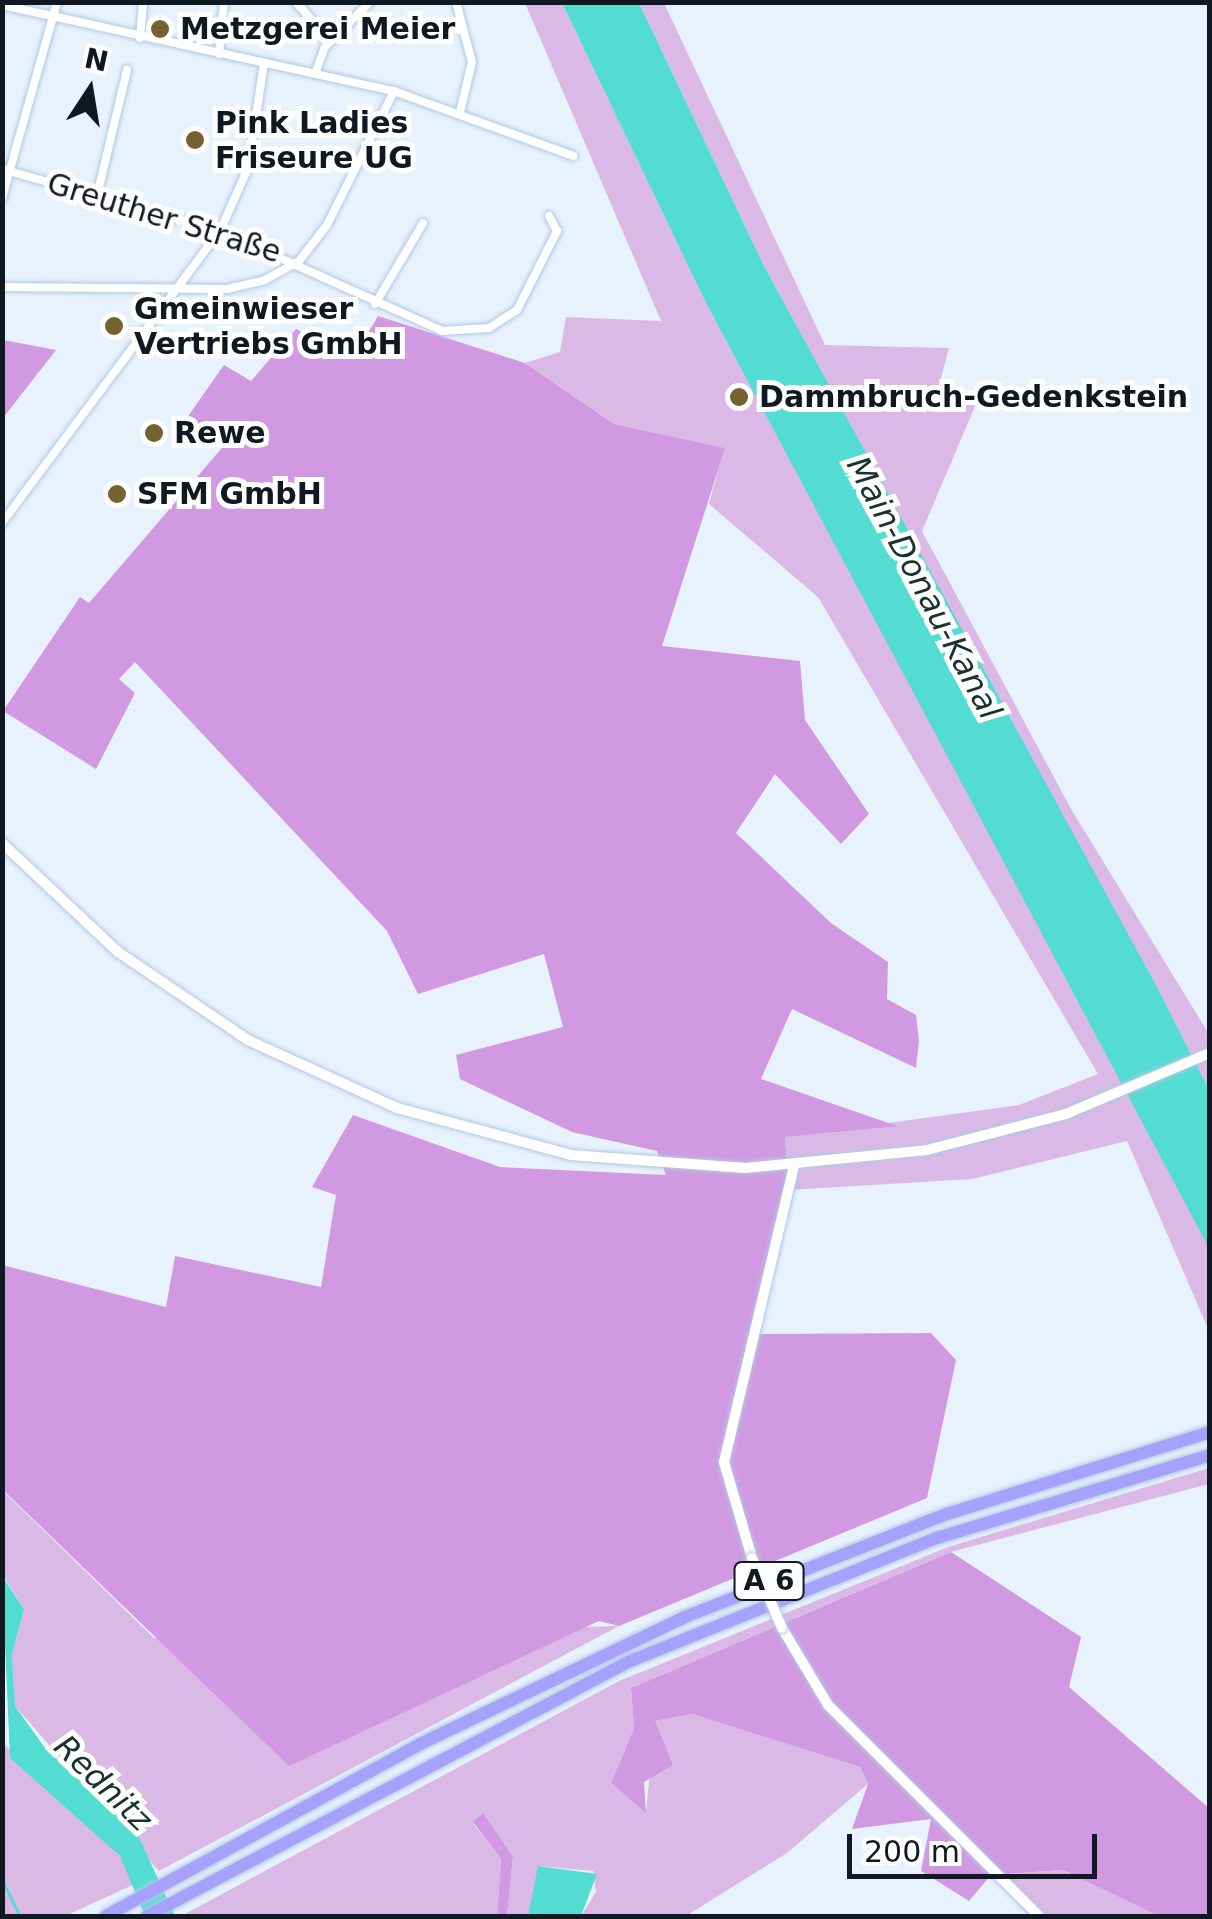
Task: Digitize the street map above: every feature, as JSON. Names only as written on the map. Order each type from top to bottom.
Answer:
[{"type":"highway","name":"A 6","points":[[108,1915],[495,1705],[743,1592],[947,1514],[1210,1432]]},
{"type":"highway","name":"A 6","points":[[147,1916],[501,1724],[690,1635],[937,1538],[1210,1456]]},
{"type":"main road","points":[[2,844],[167,988],[346,1088],[571,1155],[794,1166],[972,1141],[1104,1100],[1210,1053]]},
{"type":"main road","points":[[794,1166],[781,1251],[724,1462],[752,1558],[782,1628],[828,1705],[1038,1916]]},
{"type":"street","points":[[2,198],[6,170],[57,20],[57,2]]},
{"type":"street","points":[[140,38],[143,2]]},
{"type":"street","points":[[219,54],[224,2]]},
{"type":"street","points":[[296,2],[330,41]]},
{"type":"street","points":[[315,74],[330,41],[370,2]]},
{"type":"street","points":[[456,2],[472,62],[460,112]]},
{"type":"street","points":[[2,5],[394,91],[574,156]]},
{"type":"street","points":[[2,524],[220,231],[248,168],[264,63]]},
{"type":"street","points":[[97,196],[127,70]]},
{"type":"street","points":[[2,288],[256,284],[299,261],[327,226],[394,91]]},
{"type":"street","name":"Greuther Straße","points":[[6,170],[220,231],[299,261],[376,304],[442,331],[506,321],[557,231],[549,216]]},
{"type":"street","points":[[376,304],[423,223]]},
{"type":"shaded area","points":[[525,3],[562,3],[705,301],[1199,1223],[1209,1248],[1209,1331],[1127,1141],[972,1179],[789,1190],[785,1137],[1019,1105],[1098,1074],[818,597],[709,504],[724,448],[614,424],[525,363],[560,352],[566,317],[661,321]]},
{"type":"shaded area","points":[[639,3],[664,3],[825,345],[949,348],[936,397],[976,404],[922,531],[1071,809],[1209,1034],[1209,1090],[764,266]]},
{"type":"shaded area","points":[[378,316],[525,363],[614,424],[725,448],[662,646],[800,661],[805,720],[869,814],[841,844],[775,774],[736,833],[831,923],[888,962],[887,999],[916,1015],[919,1041],[916,1068],[792,1009],[761,1079],[897,1126],[785,1137],[789,1190],[755,1334],[931,1333],[956,1360],[927,1498],[619,1626],[599,1621],[289,1766],[3,1490],[2,1265],[166,1307],[175,1256],[321,1287],[336,1195],[312,1187],[353,1115],[500,1167],[666,1175],[657,1151],[572,1132],[460,1079],[456,1055],[563,1027],[544,954],[418,994],[387,931],[135,662],[119,679],[135,693],[96,769],[3,711],[80,597],[89,603],[227,442],[186,419],[224,365],[251,381],[296,329],[354,357]]},
{"type":"shaded area","points":[[2,340],[56,350],[3,418]]},
{"type":"shaded area","points":[[1209,1468],[1209,1484],[951,1552],[631,1688],[634,1728],[611,1783],[646,1812],[655,1721],[692,1714],[860,1767],[868,1784],[787,1853],[686,1916],[581,1916],[596,1892],[593,1871],[539,1866],[528,1916],[507,1916],[513,1857],[473,1823],[501,1859],[497,1916],[181,1916],[619,1681],[948,1547]]},
{"type":"shaded area","points":[[2,1490],[154,1638],[619,1626],[159,1871],[15,1706],[12,1655],[24,1609],[3,1576]]},
{"type":"shaded area","points":[[951,1552],[1081,1637],[1069,1687],[1209,1808],[1209,1916],[1159,1916],[1063,1870],[991,1875],[969,1901],[921,1871],[931,1819],[852,1829],[868,1784],[860,1767],[692,1714],[655,1721],[673,1765],[644,1782],[646,1813],[611,1783],[634,1728],[631,1688]]},
{"type":"shaded area","points":[[2,1742],[120,1856],[135,1884],[65,1916],[3,1916]]},
{"type":"shaded area","points":[[483,1813],[513,1857],[507,1916],[497,1916],[501,1859],[473,1822]]},
{"type":"shaded area","points":[[1063,1870],[1159,1916],[1030,1916],[991,1875]]},
{"type":"water","name":"Main-Donau-Kanal","points":[[562,3],[639,3],[764,266],[1158,989],[1209,1090],[1209,1248],[705,301]]},
{"type":"water","points":[[2,1576],[24,1609],[12,1655],[15,1706],[45,1748],[138,1835],[175,1916],[145,1916],[120,1856],[10,1758]]},
{"type":"water","points":[[538,1866],[597,1874],[581,1916],[528,1916]]},
{"type":"waterway","points":[[2,1879],[20,1916]]},
{"type":"place","name":"Metzgerei Meier","points":[[160,29]]},
{"type":"place","name":"Pink Ladies Friseure UG","points":[[195,140]]},
{"type":"place","name":"Gmeinwieser Vertriebs GmbH","points":[[114,326]]},
{"type":"place","name":"Dammbruch-Gedenkstein","points":[[739,397]]},
{"type":"place","name":"Rewe","points":[[154,433]]},
{"type":"place","name":"SFM GmbH","points":[[117,494]]},
{"type":"water label","name":"Rednitz","points":[[103,1783]]}]
